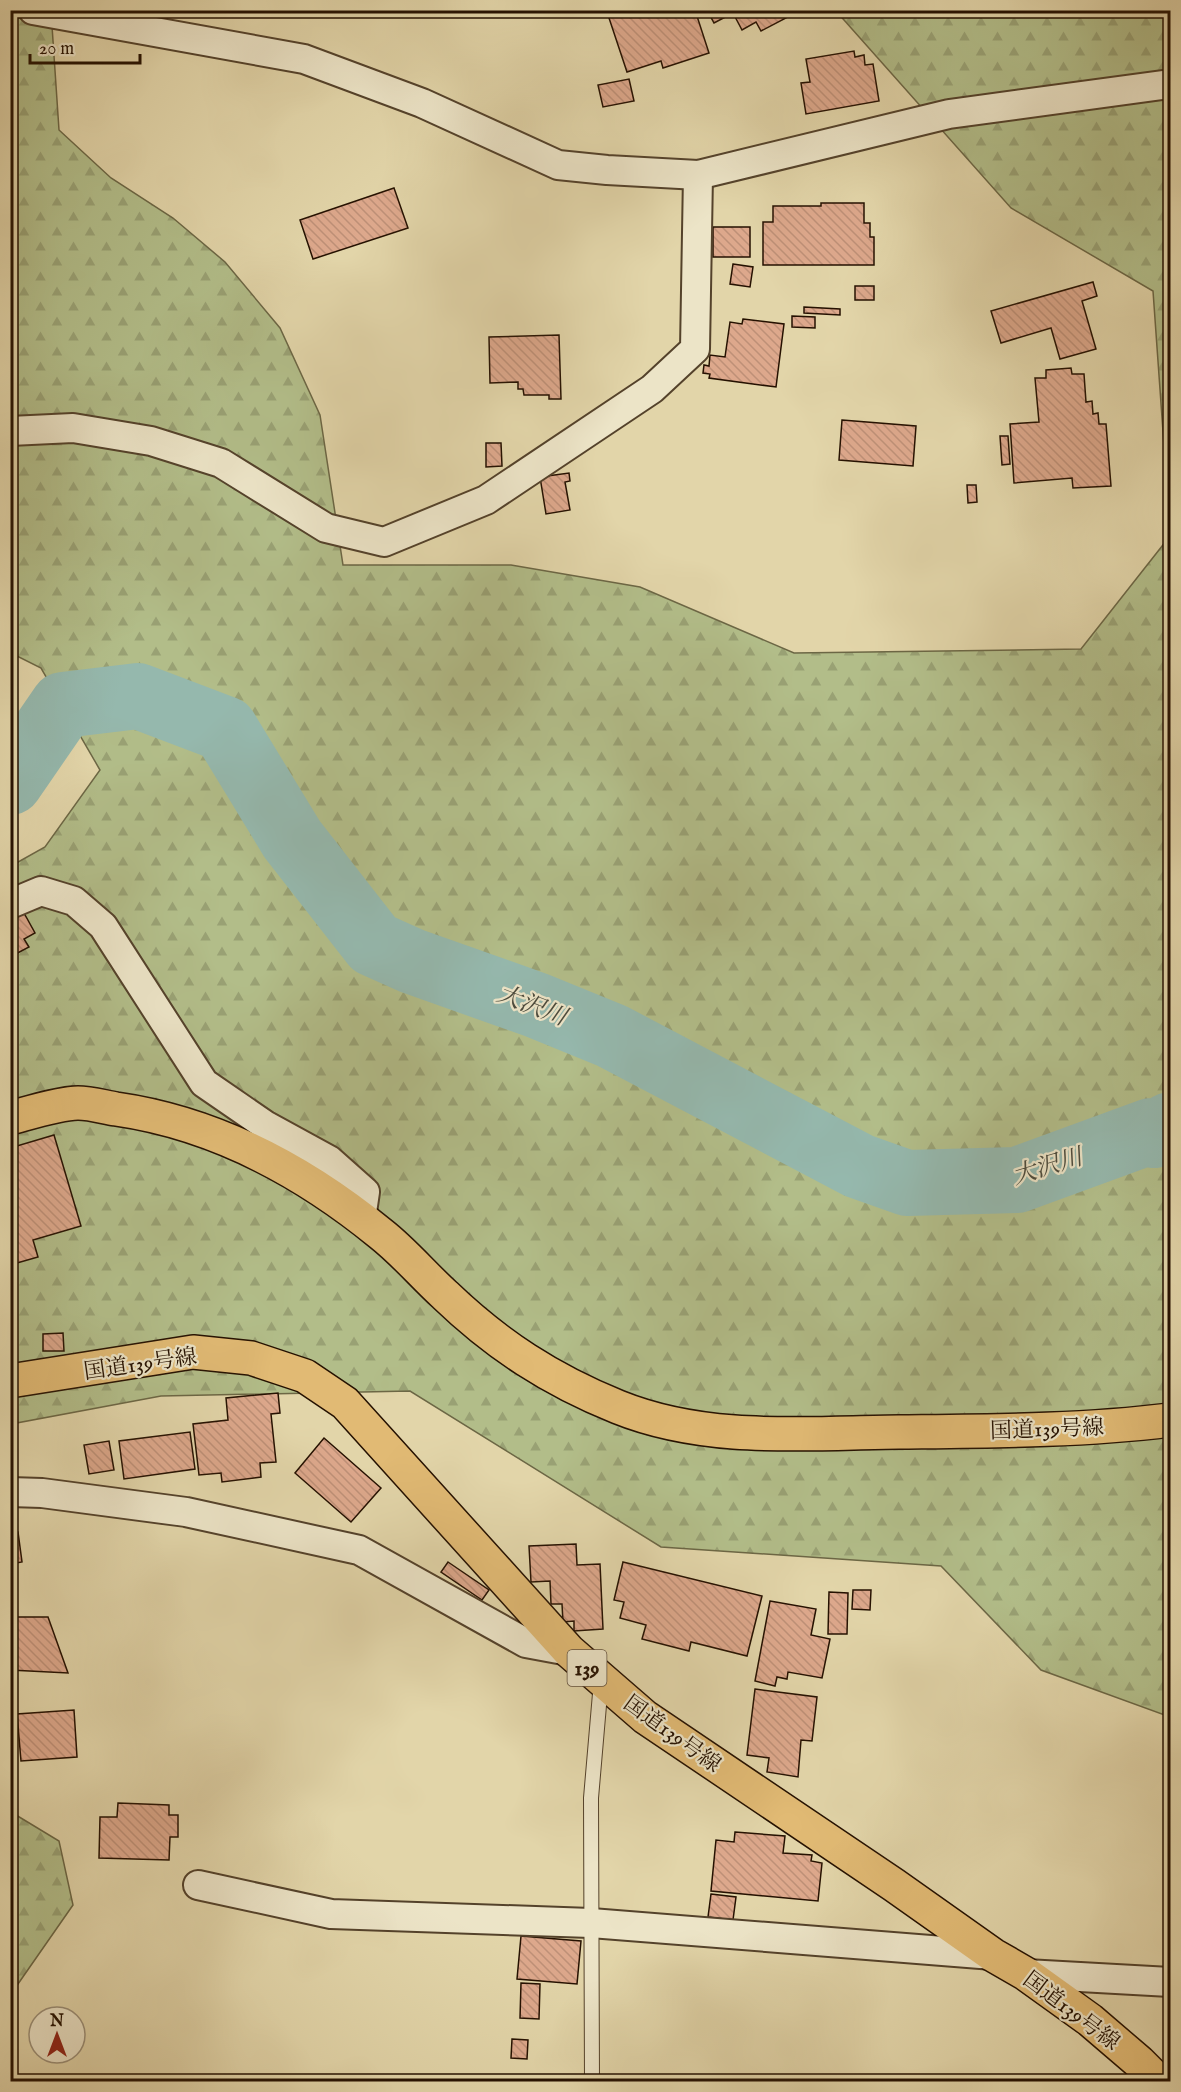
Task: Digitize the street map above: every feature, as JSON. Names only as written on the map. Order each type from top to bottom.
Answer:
[{"type":"highway","name":"国道139号線","points":[[10,1118],[77,1103],[134,1111],[187,1124],[242,1146],[303,1178],[383,1235],[447,1298],[509,1350],[562,1382],[621,1408],[684,1426],[752,1434],[937,1432],[1119,1426],[1170,1420]]},
{"type":"highway","name":"国道139号線","points":[[10,1381],[193,1352],[251,1359],[305,1376],[345,1403],[568,1651],[645,1717],[894,1885],[993,1955],[1026,1974],[1090,2020],[1139,2061],[1159,2082]]},
{"type":"street","points":[[33,10],[304,59],[422,103],[558,165],[698,175],[949,114],[1170,84]]},
{"type":"street","points":[[10,431],[73,428],[151,441],[221,463],[326,528],[384,542],[486,500],[652,389],[695,349],[698,175]]},
{"type":"street","points":[[10,904],[41,891],[74,901],[103,926],[204,1083],[265,1125],[329,1160],[365,1192],[361,1219]]},
{"type":"street","points":[[10,1492],[42,1493],[186,1512],[359,1550],[526,1643],[568,1651]]},
{"type":"street","points":[[198,1885],[331,1914],[591,1923],[993,1955]]},
{"type":"street","points":[[1026,1974],[1170,1982]]},
{"type":"lane","points":[[592,2082],[591,1798],[602,1681]]},
{"type":"green space","points":[[11,11],[51,11],[59,130],[111,178],[173,218],[225,262],[280,328],[320,415],[343,565],[511,565],[640,587],[794,653],[1081,649],[1170,536],[1170,1717],[1041,1670],[941,1566],[661,1547],[410,1391],[161,1396],[11,1424],[11,866],[45,847],[100,770],[41,668],[11,653]]},
{"type":"green space","points":[[836,11],[1170,11],[1170,530],[1153,291],[1011,208]]},
{"type":"green space","points":[[11,1812],[59,1841],[73,1905],[11,1994]]},
{"type":"building","points":[[621,10],[695,10],[709,53],[663,68],[661,61],[627,72],[608,15]]},
{"type":"building","points":[[707,10],[782,10],[786,18],[761,31],[756,22],[742,30],[733,13],[714,23]]},
{"type":"building","points":[[854,51],[855,57],[864,55],[865,65],[873,64],[879,101],[806,114],[801,83],[810,82],[806,59]]},
{"type":"building","points":[[629,79],[634,101],[603,107],[598,85]]},
{"type":"building","points":[[394,188],[408,228],[313,259],[300,220]]},
{"type":"building","points":[[821,203],[864,203],[864,223],[870,223],[870,237],[874,237],[874,265],[763,265],[763,222],[773,222],[773,206],[821,206]]},
{"type":"building","points":[[713,227],[750,227],[750,257],[713,257]]},
{"type":"building","points":[[733,264],[753,267],[750,287],[730,284]]},
{"type":"building","points":[[1093,282],[1097,296],[1082,301],[1096,349],[1060,359],[1051,328],[1001,343],[991,311]]},
{"type":"building","points":[[855,286],[874,286],[874,300],[855,300]]},
{"type":"building","points":[[804,307],[840,309],[840,315],[804,313]]},
{"type":"building","points":[[792,316],[815,317],[815,328],[792,327]]},
{"type":"building","points":[[743,319],[784,324],[776,387],[709,378],[710,374],[703,373],[704,365],[709,366],[710,355],[725,357],[730,322],[742,324]]},
{"type":"building","points":[[559,335],[561,399],[549,399],[549,395],[524,395],[523,389],[518,389],[518,382],[490,383],[489,337]]},
{"type":"building","points":[[1071,368],[1072,374],[1084,374],[1086,402],[1092,401],[1093,414],[1098,413],[1099,424],[1106,424],[1111,486],[1073,488],[1072,478],[1014,483],[1010,424],[1039,422],[1035,378],[1046,378],[1046,370]]},
{"type":"building","points":[[842,420],[916,426],[913,466],[839,460]]},
{"type":"building","points":[[1000,436],[1008,436],[1010,464],[1002,465]]},
{"type":"building","points":[[486,443],[501,443],[502,466],[486,467]]},
{"type":"building","points":[[569,473],[570,481],[565,482],[570,510],[546,514],[540,477]]},
{"type":"building","points":[[967,485],[976,485],[977,502],[968,503]]},
{"type":"building","points":[[24,913],[35,933],[24,939],[29,947],[10,957],[10,921]]},
{"type":"building","points":[[54,1135],[81,1226],[33,1240],[38,1257],[10,1265],[10,1148]]},
{"type":"building","points":[[63,1333],[64,1351],[43,1351],[43,1334]]},
{"type":"building","points":[[278,1393],[280,1413],[271,1414],[276,1462],[260,1463],[261,1477],[222,1482],[221,1473],[199,1475],[193,1424],[228,1420],[226,1398]]},
{"type":"building","points":[[190,1432],[195,1469],[124,1479],[119,1441]]},
{"type":"building","points":[[324,1438],[381,1488],[351,1522],[295,1473]]},
{"type":"building","points":[[109,1441],[114,1470],[89,1474],[84,1445]]},
{"type":"building","points":[[18,1532],[22,1562],[10,1564],[12,1533]]},
{"type":"building","points":[[576,1544],[577,1565],[600,1564],[603,1629],[574,1631],[574,1621],[563,1622],[562,1604],[551,1604],[550,1581],[531,1582],[529,1546]]},
{"type":"building","points":[[448,1562],[489,1590],[482,1600],[441,1572]]},
{"type":"building","points":[[623,1562],[762,1596],[747,1656],[691,1642],[689,1651],[642,1639],[646,1625],[620,1618],[624,1602],[614,1600]]},
{"type":"building","points":[[853,1590],[871,1590],[870,1610],[852,1609]]},
{"type":"building","points":[[829,1592],[848,1593],[847,1634],[828,1634]]},
{"type":"building","points":[[770,1601],[816,1609],[811,1635],[830,1639],[822,1678],[788,1672],[787,1679],[777,1677],[775,1686],[755,1681]]},
{"type":"building","points":[[10,1617],[48,1617],[68,1673],[10,1670]]},
{"type":"building","points":[[755,1689],[817,1697],[812,1741],[801,1740],[798,1777],[767,1772],[769,1758],[747,1755]]},
{"type":"building","points":[[74,1710],[77,1757],[21,1761],[17,1714]]},
{"type":"building","points":[[118,1803],[169,1805],[169,1815],[178,1815],[178,1837],[170,1837],[169,1860],[99,1858],[100,1817],[117,1817]]},
{"type":"building","points":[[735,1832],[785,1836],[783,1853],[812,1855],[811,1861],[822,1863],[818,1901],[711,1891],[716,1840],[734,1842]]},
{"type":"building","points":[[711,1894],[736,1897],[733,1920],[708,1917]]},
{"type":"building","points":[[521,1936],[581,1941],[577,1984],[517,1979]]},
{"type":"building","points":[[521,1983],[540,1984],[539,2019],[520,2018]]},
{"type":"building","points":[[512,2039],[528,2040],[527,2059],[511,2058]]},
{"type":"waterway","name":"大沢川","points":[[10,782],[63,705],[138,696],[225,729],[292,839],[374,944],[412,961],[536,1005],[612,1036],[859,1166],[907,1183],[1017,1180],[1151,1131],[1154,1135],[1170,1125]]}]
